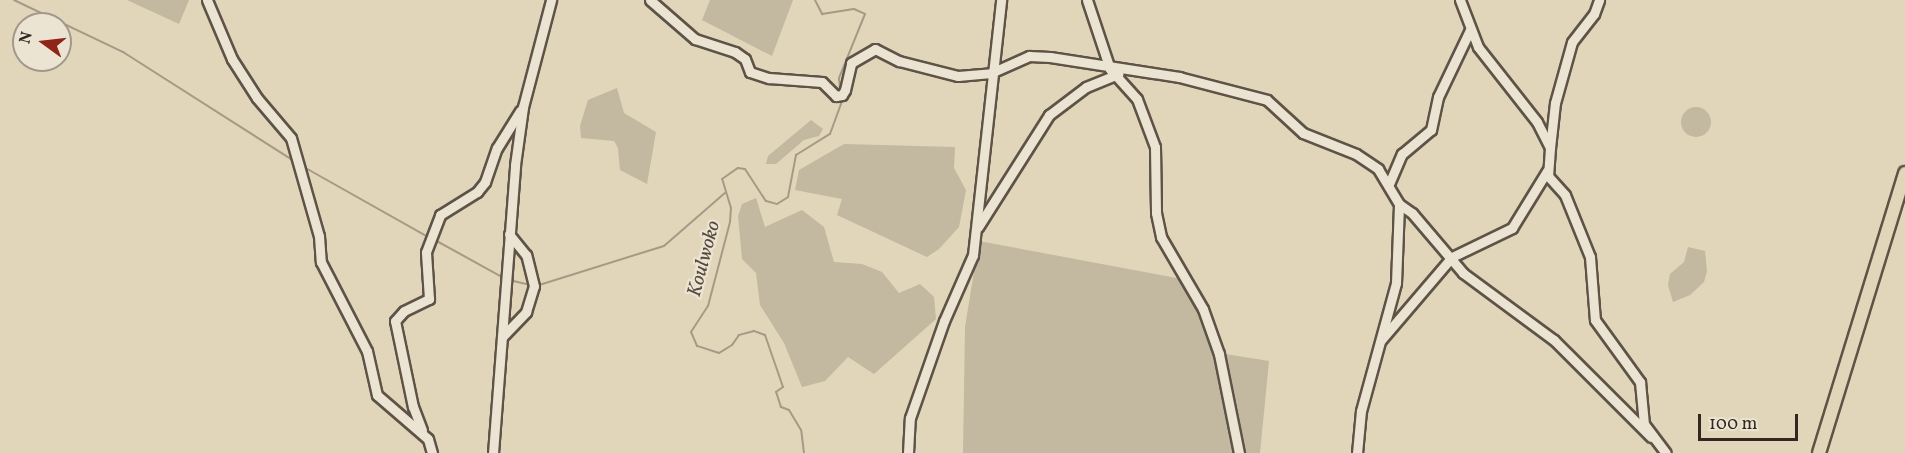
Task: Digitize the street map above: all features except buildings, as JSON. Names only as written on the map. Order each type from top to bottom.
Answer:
[{"type":"main road","points":[[1819,453],[1905,173]]},
{"type":"street","points":[[207,0],[232,59],[257,98],[291,138],[319,236],[321,262],[367,351],[377,395],[423,434]]},
{"type":"street","points":[[493,453],[509,234],[523,107],[551,0]]},
{"type":"street","points":[[650,0],[694,39],[735,52],[745,59],[750,72],[769,78],[822,82],[836,96],[842,95],[845,90],[850,63],[872,49],[958,76],[991,73],[1029,56],[1112,73],[1126,71],[1179,77],[1267,100],[1303,133],[1356,154],[1378,169],[1399,204],[1396,283],[1361,411],[1357,453]]},
{"type":"street","points":[[908,453],[910,418],[944,321],[973,255],[978,228],[991,73],[1001,0]]},
{"type":"street","points":[[1087,0],[1112,73],[1137,99],[1155,147],[1156,213],[1161,237],[1203,309],[1219,354],[1239,453]]},
{"type":"street","points":[[1460,0],[1478,47],[1537,122],[1550,147]]},
{"type":"street","points":[[1381,340],[1450,259],[1512,228],[1547,171],[1555,103],[1572,42],[1594,14],[1599,0]]},
{"type":"street","points":[[1389,184],[1402,154],[1431,130],[1438,96],[1470,30]]},
{"type":"street","points":[[978,228],[1049,115],[1086,87],[1112,73]]},
{"type":"street","points":[[432,453],[413,407],[395,321],[404,311],[429,299],[426,252],[440,215],[477,192],[484,182],[497,148],[523,107]]},
{"type":"street","points":[[1547,171],[1550,180],[1565,195],[1590,257],[1595,320],[1640,382],[1644,424],[1651,437]]},
{"type":"street","points":[[1399,204],[1412,213],[1450,259],[1502,303],[1554,340],[1666,453]]},
{"type":"street","points":[[502,337],[526,312],[534,286],[526,255],[509,234]]},
{"type":"shaded area","points":[[127,0],[189,0],[179,24]]},
{"type":"shaded area","points":[[710,0],[793,0],[772,56],[702,20]]},
{"type":"shaded area","points":[[617,88],[624,113],[656,132],[647,184],[620,170],[618,148],[614,141],[581,138],[580,126],[588,100]]},
{"type":"shaded area","points":[[1696,107],[1702,108],[1710,116],[1710,128],[1702,136],[1696,137],[1690,136],[1682,128],[1681,122],[1682,116],[1690,108]]},
{"type":"shaded area","points":[[811,120],[823,129],[819,136],[804,140],[776,164],[766,164],[768,156]]},
{"type":"shaded area","points":[[844,144],[955,147],[954,168],[966,190],[959,227],[939,249],[927,257],[837,215],[842,199],[795,190],[799,170]]},
{"type":"shaded area","points":[[756,198],[765,227],[802,210],[824,227],[834,262],[862,264],[882,272],[899,293],[920,284],[934,297],[936,319],[874,374],[848,357],[825,381],[802,387],[784,343],[760,305],[756,273],[742,259],[738,216],[742,204]]},
{"type":"shaded area","points":[[979,241],[1187,280],[1219,353],[1269,361],[1260,453],[963,453],[965,327]]},
{"type":"shaded area","points":[[1688,247],[1705,251],[1707,271],[1704,282],[1690,295],[1673,302],[1668,285],[1670,274],[1684,262]]},
{"type":"waterway","points":[[14,0],[123,52],[294,161]]},
{"type":"waterway","name":"Koulwoko","points":[[815,0],[822,14],[854,9],[865,14],[839,78],[840,90]]},
{"type":"waterway","name":"Koulwoko","points":[[804,453],[801,430],[789,410],[781,407],[776,392],[783,387],[765,335],[754,331],[739,335],[732,345],[719,353],[697,346],[691,332],[708,306],[730,222],[731,208],[722,179],[738,168],[745,169],[766,201],[777,204],[788,197],[796,155],[830,134],[843,98]]},
{"type":"waterway","points":[[302,166],[428,237]]},
{"type":"waterway","points":[[536,286],[664,246],[725,193]]},
{"type":"waterway","points":[[433,239],[504,278]]},
{"type":"waterway","points":[[509,280],[530,285]]}]
